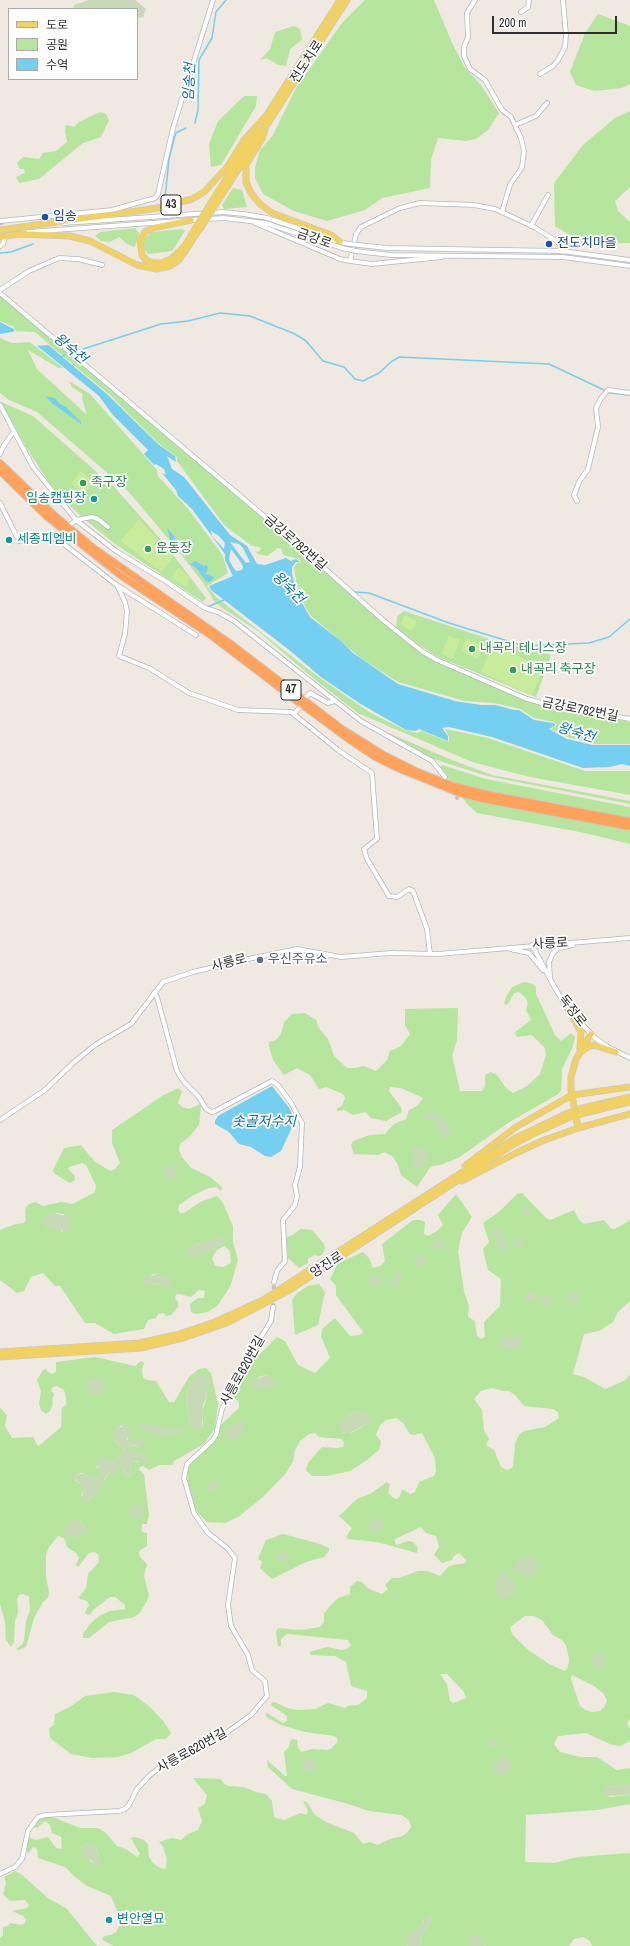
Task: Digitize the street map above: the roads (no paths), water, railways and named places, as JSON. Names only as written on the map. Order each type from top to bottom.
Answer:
[{"type":"highway","name":"47","points":[[0,463],[52,514],[101,553],[231,644],[342,729],[384,755],[418,772],[454,786],[486,794],[630,821]]},
{"type":"highway","name":"47","points":[[0,471],[46,516],[120,575],[213,637],[296,702],[375,757],[397,768],[458,793],[482,799],[630,826]]},
{"type":"main road","name":"전도치로","points":[[265,121],[340,0]]},
{"type":"main road","name":"전도치로","points":[[265,121],[346,0]]},
{"type":"main road","points":[[191,220],[154,228],[145,232],[140,240],[142,255],[146,260],[153,263],[161,263],[171,259],[184,247],[212,206],[265,121]]},
{"type":"main road","points":[[265,121],[262,138],[246,165],[246,182],[251,193],[260,204],[272,213],[325,232],[342,242]]},
{"type":"main road","name":"43","points":[[41,224],[158,208],[192,199],[204,192],[228,166],[244,140],[265,121]]},
{"type":"main road","name":"금강로","points":[[0,230],[41,224]]},
{"type":"main road","points":[[20,234],[80,238],[104,248],[137,265],[157,269],[170,266],[179,260],[200,224]]},
{"type":"main road","name":"금강로","points":[[2,239],[20,234]]},
{"type":"main road","points":[[567,1008],[581,1032],[581,1045],[571,1077],[572,1095],[578,1128]]},
{"type":"main road","points":[[578,1055],[590,1034]]},
{"type":"main road","points":[[578,1055],[588,1047],[594,1045],[616,1052]]},
{"type":"main road","points":[[432,1191],[516,1127],[572,1095],[630,1087]]},
{"type":"main road","name":"양진로","points":[[0,1352],[139,1343],[176,1335],[208,1325],[263,1300],[514,1139],[567,1116],[630,1097]]},
{"type":"main road","name":"양진로","points":[[580,1112],[630,1102]]},
{"type":"main road","points":[[427,1200],[516,1152],[578,1128],[630,1114]]},
{"type":"main road","name":"양진로","points":[[0,1357],[141,1348],[183,1338],[227,1323],[288,1291],[509,1147],[567,1116]]},
{"type":"street","points":[[0,221],[112,210],[156,198],[173,128],[213,0]]},
{"type":"street","points":[[475,0],[468,8],[466,13],[468,37],[464,47],[464,56],[470,69],[485,80],[502,110],[511,117],[523,143],[524,163],[510,185],[502,212]]},
{"type":"street","points":[[521,12],[528,7],[529,0]]},
{"type":"street","points":[[540,74],[553,66],[565,47],[566,35],[563,0]]},
{"type":"street","points":[[515,125],[536,116],[548,103]]},
{"type":"street","points":[[531,226],[548,195]]},
{"type":"street","points":[[350,261],[356,234],[361,227],[410,205],[420,203],[459,203],[486,206],[502,212],[531,226],[558,242],[562,246],[563,257]]},
{"type":"street","name":"금강로","points":[[41,224],[223,212],[267,218],[342,242],[358,245],[387,248],[562,251]]},
{"type":"street","name":"금강로","points":[[20,234],[41,230],[224,218],[245,219],[281,228],[342,248],[356,251],[392,255],[563,257],[630,266]]},
{"type":"street","points":[[245,219],[340,259],[350,261],[372,264],[458,255]]},
{"type":"street","points":[[0,246],[3,244],[2,239]]},
{"type":"street","points":[[562,251],[630,260]]},
{"type":"street","points":[[0,291],[29,271],[59,258],[78,259],[102,265]]},
{"type":"street","name":"금강로782번길","points":[[0,291],[422,652],[527,699],[630,719]]},
{"type":"street","points":[[578,501],[574,495],[579,482],[588,469],[598,427],[596,408],[601,398],[608,390],[630,393]]},
{"type":"street","points":[[0,405],[34,468],[76,520],[116,551],[167,582],[205,608],[218,612],[234,620],[335,702],[361,721],[432,760],[445,777]]},
{"type":"street","points":[[0,454],[1,445],[14,431]]},
{"type":"street","points":[[0,503],[19,541],[58,537],[62,533]]},
{"type":"street","points":[[70,526],[76,520],[92,517],[98,519],[108,527]]},
{"type":"street","points":[[58,537],[65,545],[117,585],[196,635]]},
{"type":"street","points":[[117,585],[125,602],[127,611],[126,634],[119,656],[149,668],[189,693],[238,710],[291,712],[338,750],[372,773],[377,839],[364,849],[367,859],[389,896],[396,897],[409,889],[413,891],[427,929],[430,954]]},
{"type":"street","points":[[305,698],[310,693],[328,703],[335,702]]},
{"type":"street","points":[[294,714],[299,708]]},
{"type":"street","name":"사릉로","points":[[0,1120],[45,1090],[94,1045],[131,1024],[163,982],[193,972],[248,958],[297,949],[341,957],[391,953],[430,954],[630,938]]},
{"type":"street","points":[[550,980],[549,962],[553,953],[559,948],[585,942]]},
{"type":"street","name":"독정로","points":[[532,945],[550,980],[567,1008],[590,1034],[616,1052],[630,1058]]},
{"type":"street","points":[[499,948],[521,950],[529,953],[550,980]]},
{"type":"street","points":[[154,993],[157,997],[177,1071],[184,1082],[199,1097],[206,1109],[212,1112],[215,1111],[272,1081],[278,1085],[291,1103],[302,1123],[300,1166],[295,1185],[297,1196],[295,1205],[283,1220],[285,1261],[277,1271],[274,1282]]},
{"type":"street","name":"사릉로620번길","points":[[0,1874],[15,1867],[22,1859],[28,1831],[38,1817],[46,1815],[118,1811],[125,1809],[129,1805],[136,1790],[150,1775],[163,1765],[184,1757],[222,1736],[251,1715],[267,1696],[265,1681],[252,1670],[248,1655],[231,1626],[228,1605],[235,1558],[221,1543],[208,1533],[194,1513],[184,1478],[187,1464],[212,1441],[216,1435],[222,1409],[238,1378],[254,1354],[261,1337],[271,1321],[272,1307]]},
{"type":"water","points":[[0,322],[14,329],[15,334],[35,334],[108,395],[159,445],[175,456],[176,462],[167,456],[172,469],[184,477],[230,535],[247,546],[257,564],[265,565],[286,558],[291,561],[296,559],[300,562],[296,562],[292,567],[292,574],[296,590],[300,588],[302,592],[298,596],[310,617],[342,642],[353,653],[398,684],[455,701],[481,705],[495,705],[519,710],[534,720],[553,723],[556,725],[549,729],[567,739],[593,745],[630,745],[630,766],[622,764],[610,767],[583,768],[492,737],[449,727],[442,728],[448,736],[448,741],[419,729],[416,731],[406,730],[359,703],[321,677],[288,649],[211,590],[209,586],[233,576],[225,560],[225,554],[192,509],[178,496],[176,490],[162,473],[166,475],[164,469],[156,464],[154,465],[144,454],[148,450],[112,414],[99,396],[30,340],[0,336]],"holes":[[[211,531],[219,536],[225,543],[224,549],[212,536]],[[230,542],[239,544],[243,548],[250,562],[246,563]],[[231,549],[242,564],[242,570],[236,571],[229,560]]]},
{"type":"water","points":[[45,396],[55,398],[81,422],[81,424],[53,404]]},
{"type":"water","points":[[167,528],[174,536],[177,545],[184,556],[170,539]]},
{"type":"water","points":[[195,561],[204,566],[207,565],[208,569],[205,574],[214,577],[212,580],[209,582],[206,581],[197,569],[190,564]]},
{"type":"water","name":"솟골저수지","points":[[272,1086],[290,1109],[295,1121],[281,1151],[271,1157],[265,1156],[251,1147],[239,1144],[229,1132],[215,1124],[215,1121],[218,1116]]},
{"type":"waterway","name":"임송천","points":[[195,123],[198,110],[199,60],[212,38],[216,12],[226,0]]},
{"type":"waterway","name":"임송천","points":[[165,198],[169,159],[174,139],[176,133],[186,128]]},
{"type":"waterway","name":"임송천","points":[[0,253],[11,252],[33,244]]},
{"type":"waterway","points":[[77,351],[161,324],[188,321],[220,313],[250,316],[295,334],[306,341],[323,361],[344,367],[355,379],[363,381],[379,373],[399,357],[549,364],[604,390]]},
{"type":"waterway","name":"왕숙천","points":[[61,357],[65,355]]},
{"type":"waterway","points":[[610,393],[630,395]]},
{"type":"waterway","points":[[354,592],[369,593],[449,623],[524,646],[589,643],[609,637],[630,619]]},
{"type":"waterway","points":[[207,607],[224,600]]},
{"type":"tunnel","points":[[1,221],[4,238]]},
{"type":"tunnel","points":[[453,791],[459,801]]},
{"type":"tunnel","points":[[273,1307],[274,1282]]},
{"type":"place","name":"임송","points":[[45,217]]},
{"type":"place","name":"전도치마을","points":[[549,244]]},
{"type":"place","name":"족구장","points":[[83,483]]},
{"type":"place","name":"임송캠핑장","points":[[94,499]]},
{"type":"place","name":"세종피엠비","points":[[9,540]]},
{"type":"place","name":"운동장","points":[[148,549]]},
{"type":"place","name":"내곡리 테니스장","points":[[472,649]]},
{"type":"place","name":"내곡리 축구장","points":[[513,670]]},
{"type":"place","name":"우신주유소","points":[[260,960]]},
{"type":"place","name":"변안열묘","points":[[109,1920]]}]
